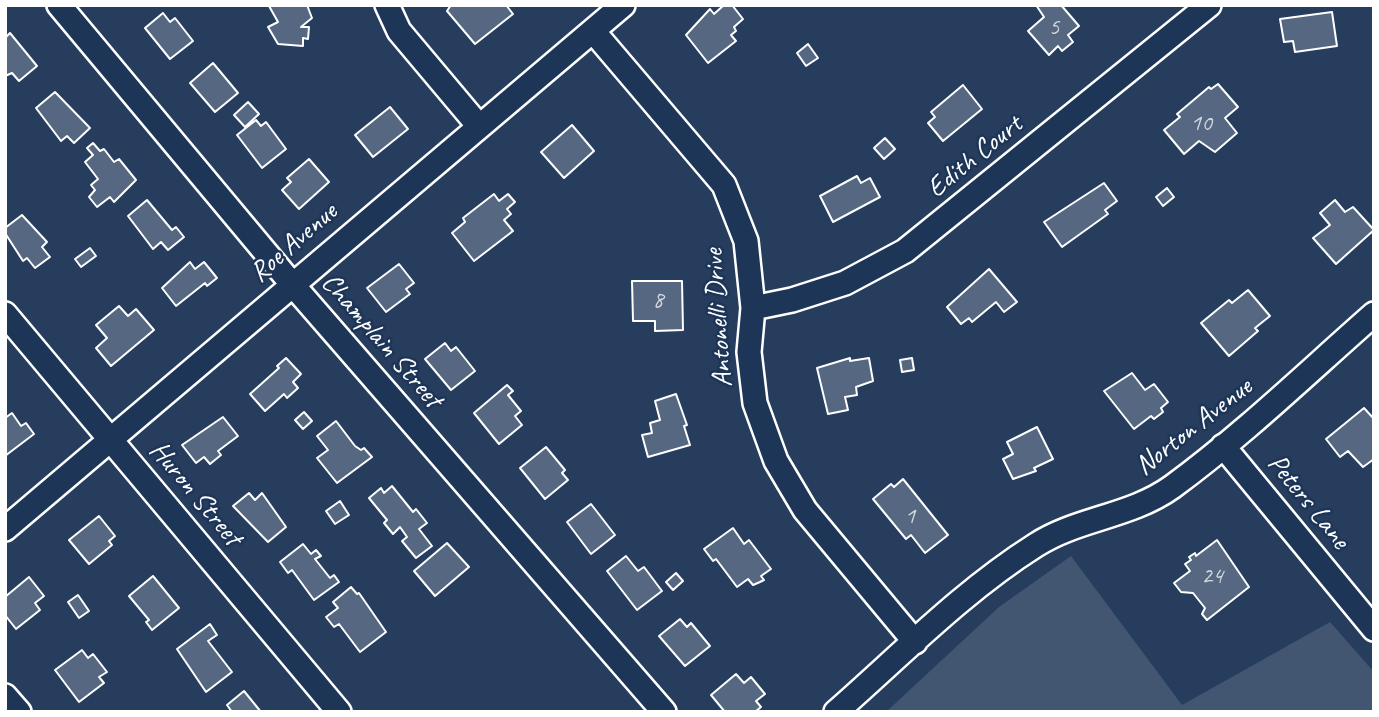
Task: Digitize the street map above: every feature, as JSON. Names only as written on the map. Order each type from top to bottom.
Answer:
[{"type":"street","name":"Champlain Street","points":[[59,5],[292,284],[664,712]]},
{"type":"street","points":[[387,5],[399,31],[478,125]]},
{"type":"street","name":"Roe Avenue","points":[[5,528],[623,5]]},
{"type":"street","name":"Edith Court","points":[[753,308],[792,300],[845,283],[905,251],[1209,5]]},
{"type":"street","name":"Antonelli Drive","points":[[593,31],[724,185],[746,241],[753,308],[749,352],[755,403],[776,461],[805,510],[915,642]]},
{"type":"street","name":"Huron Street","points":[[5,314],[339,712]]},
{"type":"street","name":"Norton Avenue","points":[[836,712],[992,575],[1038,544],[1073,526],[1140,505],[1170,488],[1223,446],[1374,314]]},
{"type":"street","name":"Peters Lane","points":[[1223,446],[1374,629]]},
{"type":"street","points":[[5,696],[19,712]]},
{"type":"shaded area","points":[[1071,556],[1182,705],[1330,622],[1374,672],[1374,712],[886,712],[999,607]]},
{"type":"building","points":[[307,5],[312,18],[301,27],[309,27],[308,39],[303,38],[303,46],[278,44],[268,27],[278,22],[269,6]]},
{"type":"building","points":[[451,5],[506,5],[513,14],[475,44],[447,11]]},
{"type":"building","points":[[724,5],[732,5],[743,19],[734,27],[736,31],[731,35],[736,41],[708,63],[686,35],[710,9],[714,14]]},
{"type":"building","points":[[1036,5],[1061,5],[1079,26],[1068,35],[1073,42],[1062,51],[1058,46],[1049,55],[1028,31],[1044,17]]},
{"type":"building","points":[[1332,12],[1337,46],[1295,52],[1293,41],[1284,42],[1280,19]]},
{"type":"building","points":[[163,13],[170,22],[175,18],[193,41],[170,59],[145,28]]},
{"type":"building","points":[[10,33],[37,66],[19,81],[12,73],[5,76],[5,38]]},
{"type":"building","points":[[808,44],[818,58],[806,66],[797,53]]},
{"type":"building","points":[[213,63],[238,93],[215,112],[190,83]]},
{"type":"building","points":[[1218,84],[1238,107],[1225,118],[1237,133],[1215,152],[1199,141],[1184,154],[1164,130],[1180,117],[1177,114],[1209,87],[1211,89]]},
{"type":"building","points":[[963,85],[982,109],[943,141],[928,123],[935,117],[931,112]]},
{"type":"building","points":[[55,92],[90,128],[74,143],[67,136],[61,141],[36,108]]},
{"type":"building","points":[[248,102],[259,114],[245,127],[234,115]]},
{"type":"building","points":[[390,107],[408,129],[373,157],[355,135]]},
{"type":"building","points":[[256,120],[261,126],[266,122],[286,149],[262,168],[237,135]]},
{"type":"building","points":[[572,125],[594,151],[564,178],[541,152]]},
{"type":"building","points":[[885,138],[895,149],[884,159],[874,148]]},
{"type":"building","points":[[93,143],[100,151],[104,149],[114,162],[119,159],[136,180],[114,202],[110,197],[97,207],[89,197],[95,190],[91,185],[98,179],[85,162],[93,155],[87,148]]},
{"type":"building","points":[[309,159],[329,182],[299,209],[282,190],[291,182],[287,178]]},
{"type":"building","points":[[857,176],[861,183],[870,178],[880,197],[833,222],[820,196]]},
{"type":"building","points":[[1104,183],[1117,201],[1105,210],[1108,214],[1062,247],[1044,222]]},
{"type":"building","points":[[1167,188],[1174,197],[1163,206],[1156,197]]},
{"type":"building","points":[[494,194],[499,201],[508,194],[515,202],[507,209],[511,214],[504,220],[513,231],[474,261],[452,233],[465,222],[463,218]]},
{"type":"building","points":[[147,200],[172,230],[176,227],[184,237],[168,250],[161,242],[153,249],[128,216]]},
{"type":"building","points":[[1335,200],[1345,212],[1353,207],[1374,230],[1336,264],[1313,238],[1330,225],[1320,213]]},
{"type":"building","points":[[22,215],[47,242],[42,247],[50,257],[35,268],[27,258],[23,261],[5,233],[5,228]]},
{"type":"building","points":[[90,248],[96,256],[81,267],[75,259]]},
{"type":"building","points":[[190,262],[195,269],[204,262],[217,278],[207,286],[205,283],[176,306],[162,288]]},
{"type":"building","points":[[399,264],[414,283],[406,289],[410,294],[386,312],[367,288]]},
{"type":"building","points":[[989,269],[1017,302],[1004,312],[996,302],[972,322],[969,318],[961,324],[947,307]]},
{"type":"building","points":[[632,281],[682,281],[683,330],[655,331],[655,321],[633,321]]},
{"type":"building","points":[[1248,290],[1270,316],[1255,328],[1258,331],[1229,356],[1201,323],[1229,300],[1232,303]]},
{"type":"building","points":[[119,306],[128,316],[136,309],[154,330],[111,366],[96,348],[107,338],[96,325]]},
{"type":"building","points":[[445,343],[451,351],[456,347],[475,371],[451,390],[425,359]]},
{"type":"building","points":[[286,358],[301,374],[293,382],[298,388],[287,398],[284,394],[265,411],[250,394],[279,368],[277,366]]},
{"type":"building","points":[[850,358],[850,361],[869,358],[873,381],[856,387],[857,395],[845,397],[848,410],[828,414],[817,368]]},
{"type":"building","points":[[912,358],[914,370],[902,372],[900,360]]},
{"type":"building","points":[[1132,373],[1145,390],[1154,384],[1168,402],[1161,408],[1163,412],[1154,419],[1151,416],[1134,429],[1104,391]]},
{"type":"building","points":[[507,385],[513,391],[508,395],[521,411],[515,416],[522,425],[499,444],[474,413]]},
{"type":"building","points":[[676,394],[687,425],[684,426],[690,445],[648,457],[642,435],[652,433],[650,423],[660,420],[655,401]]},
{"type":"building","points":[[1364,408],[1374,419],[1374,459],[1363,467],[1348,451],[1340,457],[1326,439]]},
{"type":"building","points":[[304,412],[312,421],[303,429],[295,420]]},
{"type":"building","points":[[12,413],[21,426],[26,423],[34,434],[5,456],[5,418]]},
{"type":"building","points":[[223,417],[238,436],[218,451],[221,455],[210,464],[204,457],[196,463],[182,445]]},
{"type":"building","points":[[336,421],[355,446],[361,450],[364,448],[372,457],[337,483],[317,458],[328,450],[317,436]]},
{"type":"building","points":[[1037,427],[1053,459],[1034,468],[1036,471],[1013,479],[1003,459],[1013,454],[1007,442]]},
{"type":"building","points":[[546,447],[565,470],[562,473],[568,480],[545,499],[520,468]]},
{"type":"building","points":[[903,479],[948,535],[925,553],[911,535],[906,539],[873,499],[891,484],[894,487]]},
{"type":"building","points":[[392,486],[413,512],[416,509],[427,523],[419,529],[432,546],[416,558],[402,541],[407,537],[400,527],[393,534],[384,523],[387,520],[369,498],[381,488],[384,493]]},
{"type":"building","points":[[249,493],[255,500],[262,493],[286,527],[268,542],[233,506]]},
{"type":"building","points":[[340,501],[349,515],[335,524],[326,511]]},
{"type":"building","points":[[591,504],[615,535],[591,554],[567,522]]},
{"type":"building","points":[[99,516],[115,536],[109,541],[112,545],[89,564],[69,540]]},
{"type":"building","points":[[733,528],[744,544],[749,540],[771,569],[761,576],[764,580],[753,585],[748,579],[737,587],[716,559],[713,561],[704,549]]},
{"type":"building","points":[[1217,540],[1249,587],[1207,620],[1202,614],[1205,608],[1193,593],[1181,592],[1174,583],[1190,571],[1185,564],[1191,560],[1189,557],[1195,553],[1196,556]]},
{"type":"building","points":[[447,543],[469,567],[435,596],[414,571]]},
{"type":"building","points":[[303,544],[311,554],[316,550],[321,556],[315,559],[330,578],[334,575],[339,582],[314,600],[292,570],[288,573],[280,562]]},
{"type":"building","points":[[626,556],[638,571],[644,567],[662,591],[637,610],[607,571]]},
{"type":"building","points":[[676,573],[683,581],[673,590],[666,582]]},
{"type":"building","points":[[153,576],[179,608],[152,630],[146,622],[149,620],[129,596]]},
{"type":"building","points":[[29,577],[44,596],[35,603],[40,610],[16,629],[5,615],[5,597]]},
{"type":"building","points":[[351,587],[359,593],[386,632],[360,652],[339,624],[334,627],[326,617],[338,608],[333,602]]},
{"type":"building","points":[[78,595],[89,611],[79,618],[68,602]]},
{"type":"building","points":[[680,619],[687,627],[691,623],[710,646],[685,666],[659,636]]},
{"type":"building","points":[[210,624],[217,635],[208,641],[232,672],[206,692],[177,649]]},
{"type":"building","points":[[82,650],[88,658],[93,654],[107,672],[99,677],[104,683],[79,702],[55,670]]},
{"type":"building","points":[[736,674],[744,683],[751,677],[765,694],[756,701],[761,707],[755,712],[725,712],[711,695]]},
{"type":"building","points":[[244,691],[261,712],[232,712],[227,705]]}]
